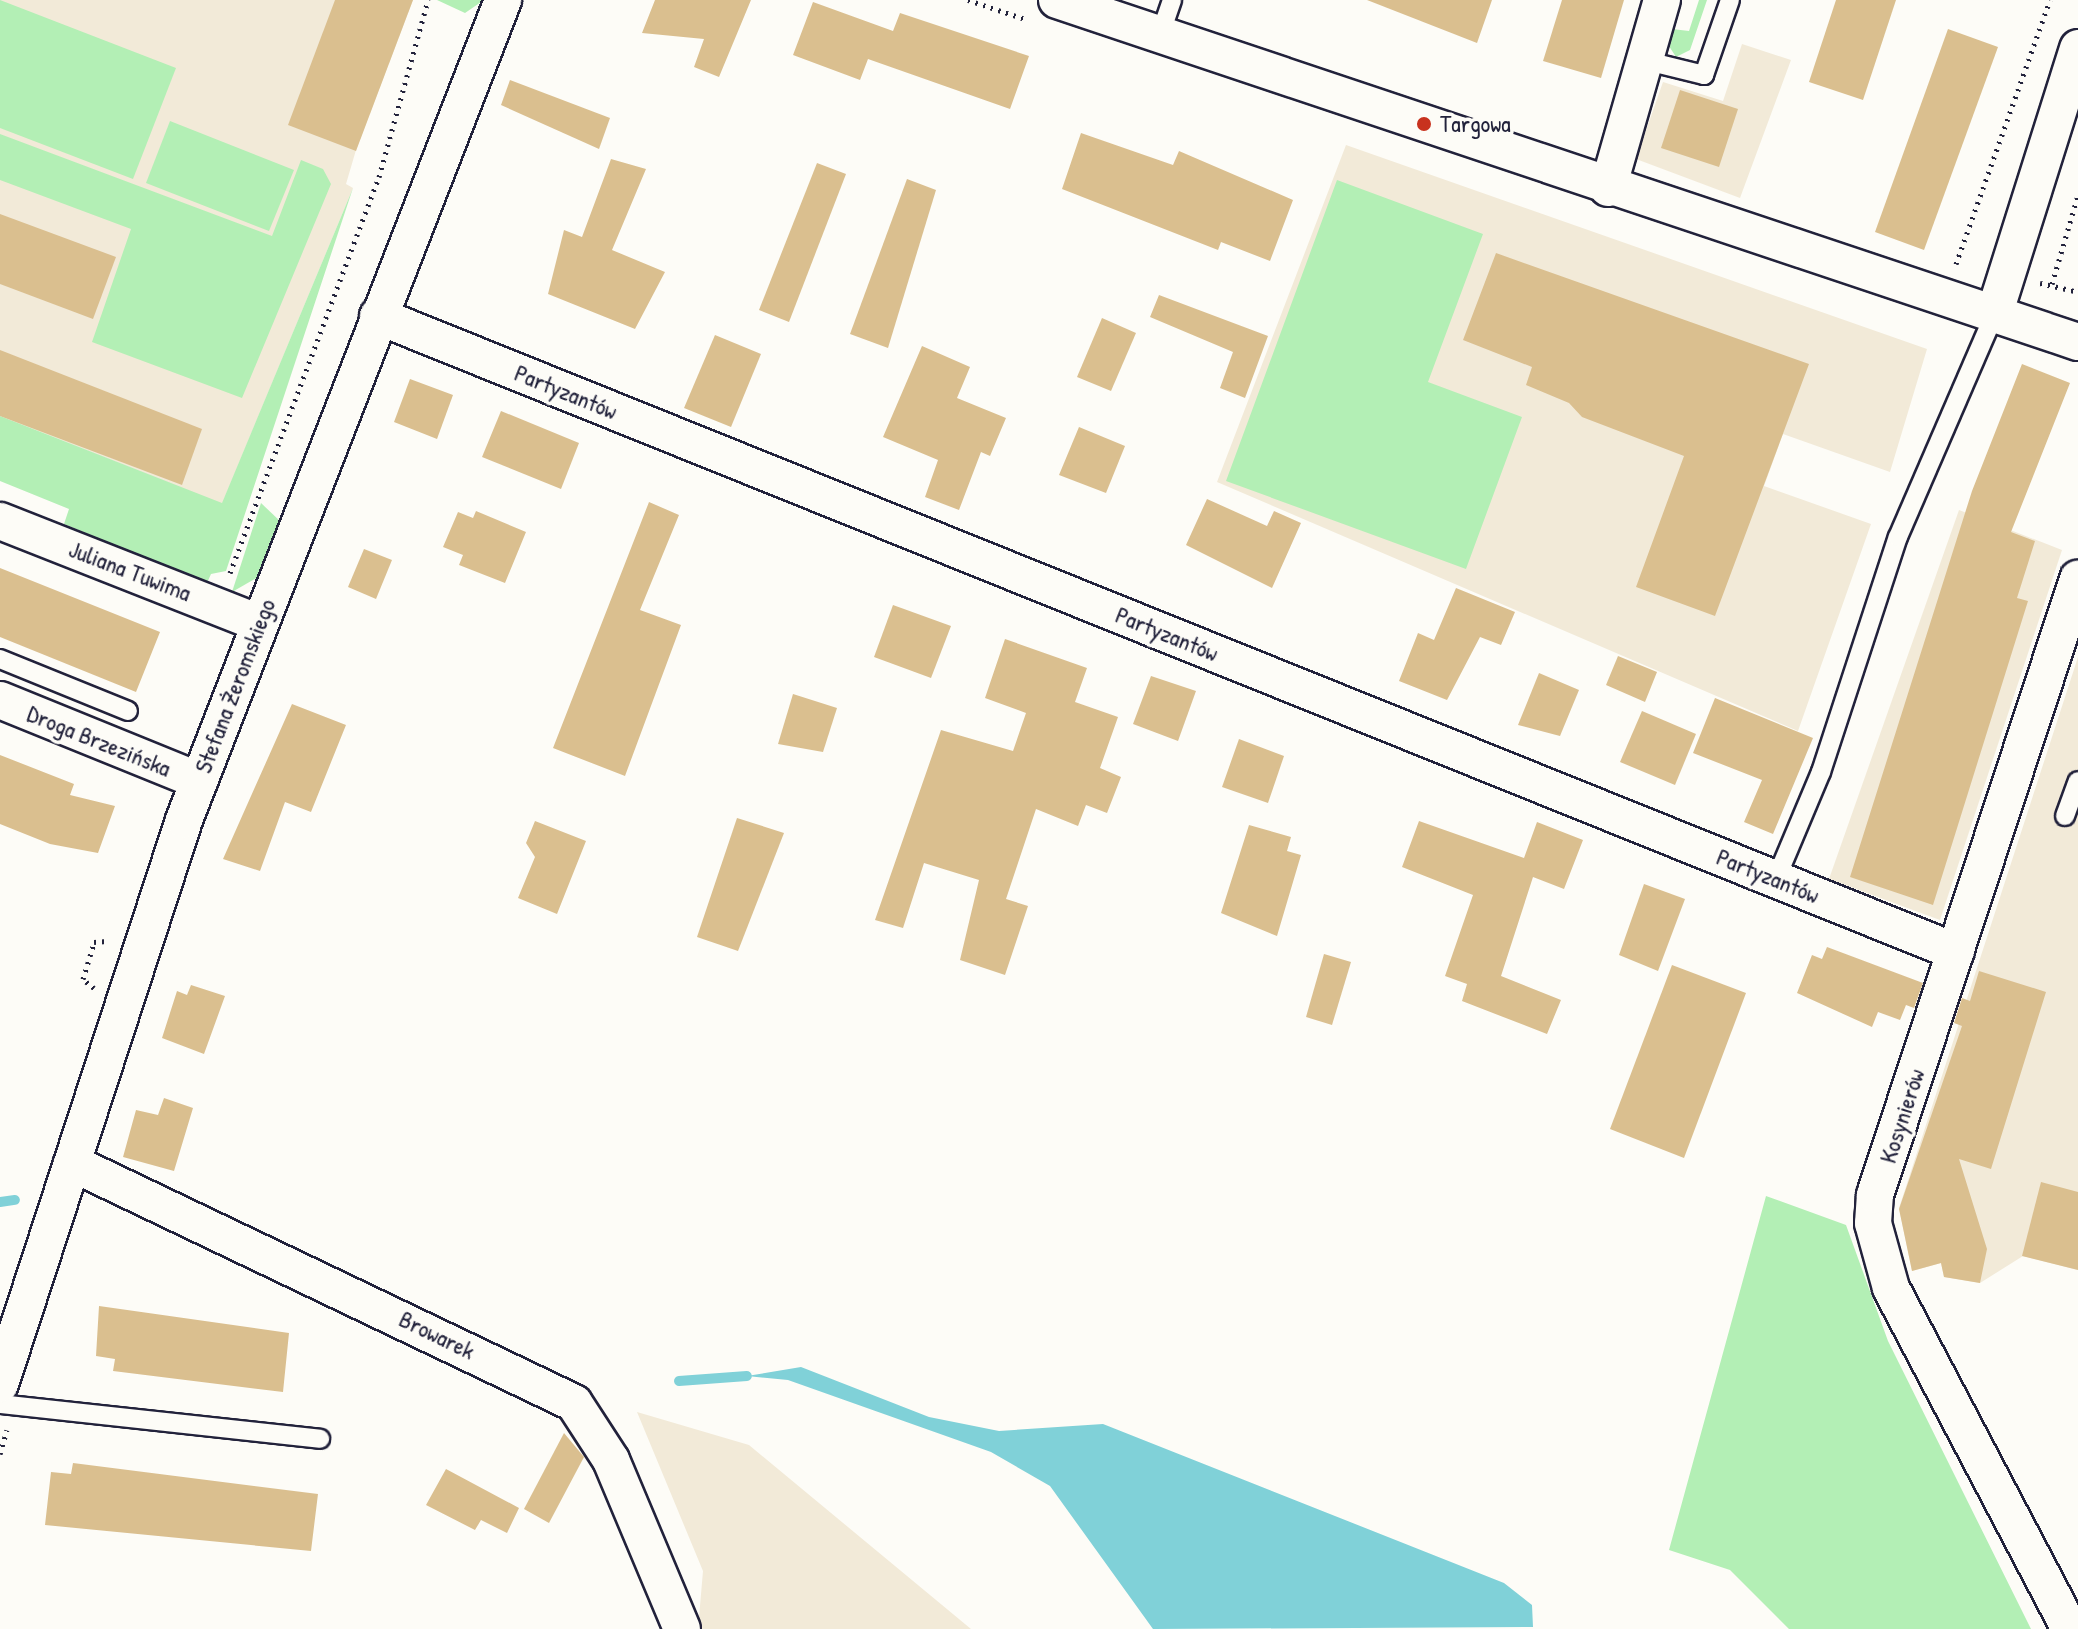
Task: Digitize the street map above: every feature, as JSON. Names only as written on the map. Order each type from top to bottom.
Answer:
[{"type":"street","name":"Stefana Żeromskiego","points":[[0,1384],[199,781],[503,0]]},
{"type":"street","points":[[1057,0],[1608,188],[2078,342]]},
{"type":"street","points":[[1608,188],[1662,0]]},
{"type":"street","points":[[1994,315],[2078,48]]},
{"type":"street","name":"Partyzantów","points":[[378,316],[1956,952]]},
{"type":"street","name":"Juliana Tuwima","points":[[0,521],[259,623]]},
{"type":"street","name":"Kosynierów","points":[[2070,1629],[1891,1288],[1873,1223],[1875,1195],[2078,579]]},
{"type":"street","name":"Droga Brzezińska","points":[[0,700],[199,781]]},
{"type":"street","name":"Browarek","points":[[72,1163],[574,1403],[611,1460],[682,1629]]},
{"type":"lane","points":[[1160,35],[1172,0]]},
{"type":"lane","points":[[1643,60],[1704,75],[1730,0]]},
{"type":"lane","points":[[1776,879],[1821,772],[1898,537],[1994,315]]},
{"type":"lane","points":[[0,659],[128,711]]},
{"type":"lane","points":[[2065,816],[2078,781]]},
{"type":"lane","points":[[0,1404],[320,1439]]},
{"type":"path","points":[[379,177],[428,0]]},
{"type":"path","points":[[1952,274],[2050,0]]},
{"type":"path","points":[[2052,284],[2078,195]]},
{"type":"shaded area","points":[[0,0],[413,0],[356,150],[346,184],[353,188],[222,504],[0,416]]},
{"type":"shaded area","points":[[1742,44],[1791,60],[1740,198],[1636,159],[1663,82],[1723,101]]},
{"type":"shaded area","points":[[1346,145],[1927,349],[1890,472],[1783,434],[1764,486],[1871,524],[1798,731],[1217,482]]},
{"type":"shaded area","points":[[1959,510],[2062,550],[1940,920],[1829,879]]},
{"type":"shaded area","points":[[2078,657],[2078,1270],[2023,1256],[1980,1283],[1944,1277],[1941,1263],[1912,1271],[1899,1208]]},
{"type":"shaded area","points":[[637,1412],[749,1445],[971,1629],[698,1629],[703,1571]]},
{"type":"green space","points":[[0,0],[176,68],[133,179],[0,128]]},
{"type":"green space","points":[[437,0],[484,0],[465,13]]},
{"type":"green space","points":[[1699,0],[1707,0],[1690,50],[1676,57],[1667,43],[1672,29],[1689,31]]},
{"type":"green space","points":[[170,121],[294,170],[269,231],[146,183]]},
{"type":"green space","points":[[0,134],[272,236],[301,160],[323,169],[331,184],[242,398],[92,342],[131,229],[0,180]]},
{"type":"green space","points":[[1337,180],[1483,234],[1428,382],[1522,417],[1466,569],[1226,481]]},
{"type":"green space","points":[[353,188],[226,571],[211,574],[207,583],[64,524],[69,509],[0,481],[0,416],[222,503]]},
{"type":"green space","points":[[261,503],[282,523],[260,576],[232,592]]},
{"type":"green space","points":[[1766,1196],[1846,1225],[1888,1341],[2031,1629],[1789,1629],[1730,1570],[1669,1550]]},
{"type":"water","points":[[801,1367],[929,1417],[999,1431],[1103,1424],[1504,1583],[1532,1605],[1533,1627],[1153,1629],[1050,1486],[991,1452],[788,1380],[747,1376]]},
{"type":"building","points":[[335,0],[413,0],[356,151],[288,125]]},
{"type":"building","points":[[655,0],[751,0],[719,77],[694,67],[704,39],[642,33]]},
{"type":"building","points":[[1367,0],[1492,0],[1477,43]]},
{"type":"building","points":[[1562,0],[1624,0],[1601,78],[1543,61]]},
{"type":"building","points":[[1836,0],[1896,0],[1863,100],[1809,82]]},
{"type":"building","points":[[813,2],[893,31],[900,13],[1029,56],[1010,109],[868,59],[860,80],[793,55]]},
{"type":"building","points":[[1948,29],[1998,47],[1924,250],[1875,232]]},
{"type":"building","points":[[510,80],[610,118],[599,149],[501,105]]},
{"type":"building","points":[[1680,90],[1738,109],[1719,167],[1661,148]]},
{"type":"building","points":[[1081,133],[1173,165],[1179,151],[1293,200],[1270,261],[1221,242],[1218,250],[1062,189]]},
{"type":"building","points":[[611,159],[646,169],[612,250],[665,272],[635,329],[548,294],[564,230],[582,237]]},
{"type":"building","points":[[817,163],[846,174],[789,322],[759,310]]},
{"type":"building","points":[[907,179],[936,190],[888,348],[850,334]]},
{"type":"building","points":[[0,214],[116,257],[93,319],[0,284]]},
{"type":"building","points":[[1496,253],[1809,364],[1715,616],[1636,587],[1684,456],[1582,417],[1569,403],[1526,385],[1532,367],[1463,340]]},
{"type":"building","points":[[1159,295],[1268,336],[1245,398],[1220,388],[1233,352],[1150,317]]},
{"type":"building","points":[[1102,318],[1136,333],[1111,391],[1077,377]]},
{"type":"building","points":[[715,335],[761,354],[731,427],[684,408]]},
{"type":"building","points":[[922,346],[970,367],[957,398],[1006,418],[990,456],[981,452],[959,510],[925,497],[938,460],[883,437]]},
{"type":"building","points":[[0,350],[202,429],[182,485],[0,416]]},
{"type":"building","points":[[2022,364],[2070,383],[2011,532],[2035,541],[2017,598],[2028,601],[1933,905],[1850,877],[1972,491]]},
{"type":"building","points":[[410,379],[453,395],[437,439],[394,422]]},
{"type":"building","points":[[501,411],[579,443],[561,489],[482,457]]},
{"type":"building","points":[[1079,427],[1125,446],[1106,493],[1059,475]]},
{"type":"building","points":[[1207,499],[1267,526],[1274,511],[1301,523],[1272,588],[1186,545]]},
{"type":"building","points":[[649,502],[679,515],[640,610],[681,625],[625,776],[553,748]]},
{"type":"building","points":[[476,511],[526,532],[505,583],[459,565],[463,555],[443,547],[458,512],[473,518]]},
{"type":"building","points":[[364,549],[392,560],[376,599],[348,587]]},
{"type":"building","points":[[0,568],[160,632],[136,692],[0,637]]},
{"type":"building","points":[[1456,588],[1515,612],[1501,645],[1480,637],[1447,700],[1399,681],[1418,633],[1434,640]]},
{"type":"building","points":[[893,605],[951,626],[931,678],[874,657]]},
{"type":"building","points":[[1005,639],[1087,668],[1075,702],[1118,717],[1100,768],[1121,777],[1107,813],[1086,805],[1078,826],[1036,809],[1006,899],[1028,906],[1005,975],[960,960],[979,880],[924,863],[903,928],[875,920],[941,730],[1013,751],[1026,713],[985,698]]},
{"type":"building","points":[[1618,656],[1657,672],[1645,702],[1606,685]]},
{"type":"building","points":[[1539,673],[1579,690],[1560,736],[1518,725]]},
{"type":"building","points":[[1151,676],[1196,691],[1178,741],[1133,724]]},
{"type":"building","points":[[793,694],[837,708],[823,752],[778,744]]},
{"type":"building","points":[[1715,698],[1813,738],[1773,834],[1744,822],[1762,780],[1693,753]]},
{"type":"building","points":[[292,704],[346,725],[311,812],[285,802],[260,871],[223,859]]},
{"type":"building","points":[[1642,711],[1696,734],[1675,785],[1620,762]]},
{"type":"building","points":[[1239,739],[1284,756],[1268,803],[1222,787]]},
{"type":"building","points":[[0,755],[74,784],[70,795],[115,806],[98,853],[50,844],[0,824]]},
{"type":"building","points":[[737,818],[784,833],[738,951],[697,937]]},
{"type":"building","points":[[535,821],[586,841],[557,914],[518,898],[535,857],[526,843]]},
{"type":"building","points":[[1419,821],[1524,858],[1537,822],[1583,840],[1564,889],[1533,877],[1501,976],[1561,1000],[1547,1034],[1462,1001],[1467,984],[1445,976],[1473,895],[1402,867]]},
{"type":"building","points":[[1249,825],[1291,837],[1287,851],[1301,855],[1277,936],[1221,913]]},
{"type":"building","points":[[1644,884],[1685,899],[1658,971],[1619,955]]},
{"type":"building","points":[[1827,947],[1923,983],[1914,1008],[1906,1005],[1900,1020],[1878,1012],[1872,1027],[1797,993],[1812,955],[1822,959]]},
{"type":"building","points":[[1324,954],[1351,962],[1332,1025],[1306,1017]]},
{"type":"building","points":[[1672,965],[1746,993],[1684,1158],[1610,1129]]},
{"type":"building","points":[[1979,971],[2046,992],[1991,1169],[1959,1159],[1987,1249],[1980,1283],[1944,1277],[1941,1263],[1912,1271],[1899,1209],[1962,1026],[1954,1023],[1962,998],[1970,1001]]},
{"type":"building","points":[[191,985],[225,996],[204,1054],[162,1038],[177,991],[187,995]]},
{"type":"building","points":[[164,1098],[193,1108],[174,1171],[123,1157],[136,1110],[158,1115]]},
{"type":"building","points":[[2041,1182],[2078,1192],[2078,1270],[2022,1256]]},
{"type":"building","points":[[99,1306],[289,1333],[283,1392],[113,1371],[115,1359],[96,1356]]},
{"type":"building","points":[[564,1433],[584,1457],[549,1523],[524,1509]]},
{"type":"building","points":[[73,1463],[318,1494],[311,1551],[45,1525],[51,1472],[71,1474]]},
{"type":"building","points":[[446,1469],[519,1508],[507,1533],[481,1520],[475,1530],[426,1505]]},
{"type":"waterway","points":[[0,1202],[15,1200]]},
{"type":"waterway","points":[[679,1381],[747,1376]]},
{"type":"place","name":"Targowa","points":[[1424,124]]}]
